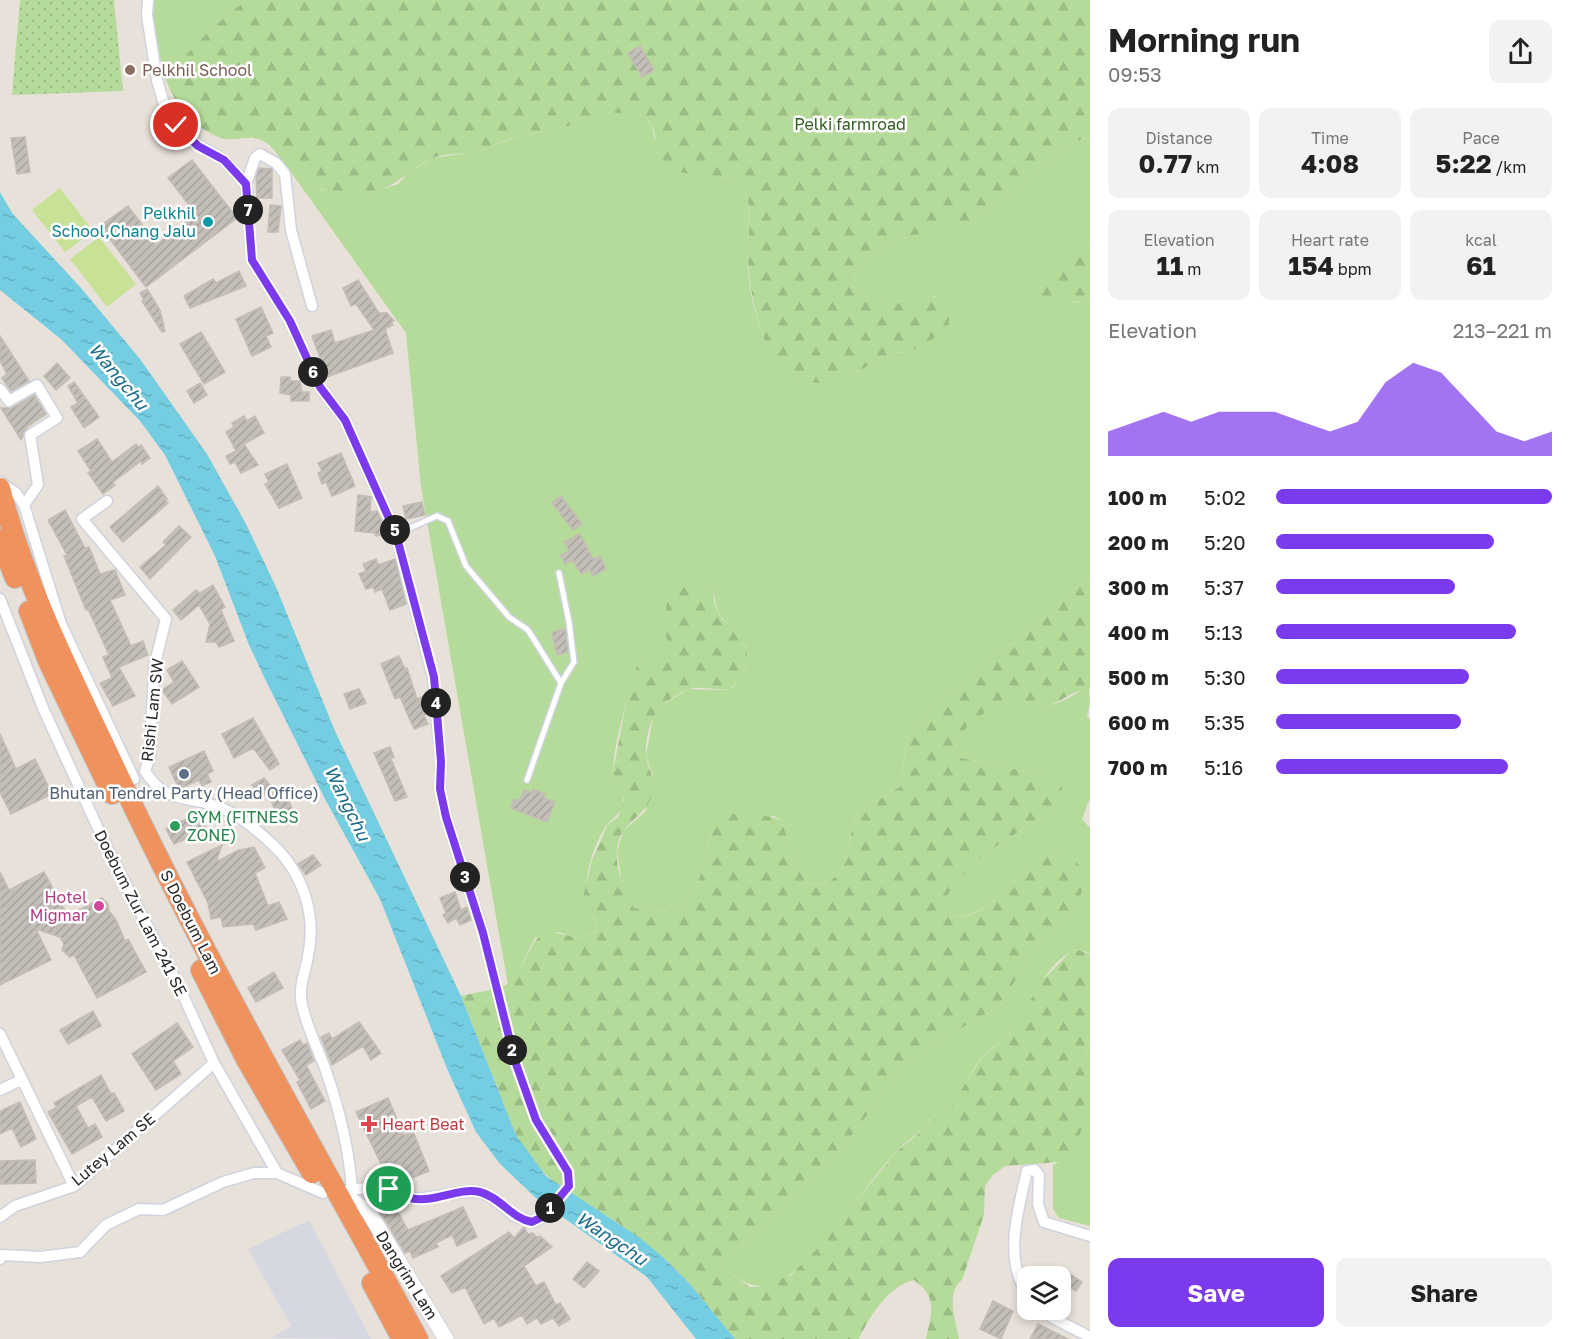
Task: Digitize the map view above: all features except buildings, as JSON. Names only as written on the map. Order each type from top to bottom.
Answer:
[{"type":"highway","name":"S Doebum Lam","points":[[0,488],[32,587],[248,1032],[418,1339]]},
{"type":"highway","name":"S Doebum Lam","points":[[0,539],[49,663],[113,795],[246,1059],[338,1191],[402,1339]]},
{"type":"street","points":[[148,0],[147,15],[164,104],[176,125],[198,146],[224,160],[246,184]]},
{"type":"street","points":[[0,1259],[2,1255],[40,1257],[80,1252],[106,1225],[139,1209],[163,1210],[223,1182],[255,1173],[277,1173],[338,1191],[378,1187],[418,1199],[462,1192],[480,1192],[521,1219],[537,1221],[569,1186],[568,1172],[536,1120],[515,1061],[483,933],[446,817],[440,789],[441,762],[434,677],[396,534],[345,420],[320,387],[290,321],[252,260],[246,184],[255,158],[260,154],[271,159],[285,174],[291,230],[312,306]]},
{"type":"street","points":[[0,388],[9,401],[37,385],[57,418],[30,435],[38,485],[24,506]]},
{"type":"street","points":[[0,482],[16,493],[24,506],[61,624],[130,785],[145,771]]},
{"type":"street","name":"Rishi Lam SW","points":[[107,501],[82,519],[166,619],[154,667],[150,756],[145,771],[153,784],[172,797],[224,809],[248,823],[274,846],[295,872],[308,901],[312,932],[300,992],[302,1006],[327,1075],[348,1147],[338,1191]]},
{"type":"street","name":"Doebum Zur Lam 241 SE","points":[[0,599],[43,708],[107,848],[182,993],[214,1063],[277,1173]]},
{"type":"street","points":[[0,1034],[74,1186]]},
{"type":"street","name":"Lutey Lam SE","points":[[0,1217],[15,1206],[74,1186],[214,1063]]},
{"type":"street","points":[[0,1090],[21,1080]]},
{"type":"street","points":[[1017,1277],[1014,1261],[1027,1171],[1035,1170],[1039,1175],[1038,1204],[1044,1222],[1090,1236]]},
{"type":"street","name":"Dangrim Lam","points":[[338,1191],[368,1211],[446,1339]]},
{"type":"street","points":[[1057,1320],[1090,1337]]},
{"type":"lane","points":[[396,534],[437,516],[448,521],[466,566],[509,617],[528,630],[561,683]]},
{"type":"lane","points":[[527,780],[561,683],[574,663],[569,622],[558,573]]},
{"type":"shaded area","points":[[309,1220],[371,1339],[272,1338],[291,1326],[248,1249]]},
{"type":"green space","points":[[20,0],[114,0],[123,91],[12,95]]},
{"type":"green space","points":[[149,0],[246,0],[198,42],[179,68],[173,81],[172,94],[164,76]]},
{"type":"green space","name":"Pelki farmroad","points":[[246,0],[1090,0],[1090,136],[1068,145],[1015,193],[1004,197],[973,219],[961,225],[908,236],[886,246],[863,263],[856,272],[853,287],[867,297],[880,302],[891,304],[922,298],[949,298],[949,324],[941,334],[921,347],[907,352],[891,353],[848,377],[824,383],[798,382],[775,369],[760,325],[752,295],[748,265],[749,215],[744,189],[739,183],[726,177],[672,170],[661,159],[653,128],[647,119],[616,113],[596,120],[511,138],[479,151],[437,157],[423,163],[377,192],[355,195],[322,189],[292,171],[265,142],[255,138],[225,139],[208,132],[189,118],[175,100],[171,82],[182,61],[202,38]]},
{"type":"green space","points":[[623,111],[647,119],[652,125],[654,137],[672,170],[735,180],[745,190],[749,212],[748,270],[751,295],[775,368],[798,382],[848,377],[891,353],[907,352],[936,296],[892,304],[874,300],[853,287],[856,272],[863,263],[886,246],[908,236],[973,219],[1004,197],[1015,193],[1068,145],[1090,136],[1090,241],[1078,251],[1075,302],[1090,300],[1090,575],[1022,638],[989,658],[960,686],[939,700],[906,741],[901,786],[857,813],[845,861],[834,878],[824,883],[809,885],[798,867],[781,820],[774,816],[713,828],[697,887],[680,908],[663,912],[634,908],[623,890],[617,852],[623,831],[645,812],[653,776],[646,756],[653,718],[661,706],[688,689],[723,690],[734,687],[746,669],[746,647],[718,612],[711,585],[671,646],[637,666],[615,752],[615,776],[622,793],[623,804],[620,811],[607,825],[595,847],[588,875],[587,902],[591,914],[598,923],[597,930],[579,939],[559,932],[535,938],[518,972],[508,985],[421,487],[406,333],[283,161],[295,173],[322,190],[368,194],[398,184],[408,173],[433,158],[480,151],[516,137],[586,122],[610,112]]},
{"type":"green space","points":[[60,188],[93,231],[65,252],[32,210]]},
{"type":"green space","points":[[99,237],[136,284],[107,307],[70,259]]},
{"type":"green space","points":[[1090,241],[1090,300],[1063,301],[1036,293],[1034,282]]},
{"type":"green space","points":[[1090,575],[1090,689],[1079,691],[1049,705],[1026,708],[1007,707],[990,711],[979,716],[965,729],[955,746],[955,754],[962,758],[1043,775],[1062,788],[1059,809],[1010,837],[979,860],[953,887],[943,903],[947,916],[966,915],[983,909],[1035,862],[1050,854],[1067,852],[1081,867],[1084,882],[1079,902],[1038,946],[998,1007],[934,1044],[904,1066],[843,1147],[766,1225],[731,1254],[724,1264],[725,1270],[750,1287],[758,1287],[791,1275],[822,1244],[896,1152],[951,1106],[982,1057],[1011,1033],[1041,982],[1071,951],[1078,950],[1090,954],[1090,1037],[1084,1065],[1084,1124],[1075,1145],[1059,1162],[1005,1166],[993,1175],[985,1186],[984,1215],[962,1280],[954,1292],[953,1308],[959,1339],[926,1339],[931,1313],[930,1300],[927,1293],[914,1280],[896,1288],[888,1295],[874,1312],[859,1339],[735,1339],[690,1284],[663,1257],[618,1223],[555,1183],[534,1163],[516,1135],[461,996],[496,989],[507,984],[523,964],[537,939],[543,934],[563,934],[580,939],[597,930],[598,923],[584,906],[584,893],[592,860],[608,824],[618,817],[624,800],[613,772],[627,698],[637,666],[670,646],[666,636],[665,613],[668,600],[678,589],[706,581],[711,585],[718,612],[744,644],[747,660],[740,680],[734,686],[727,689],[695,688],[672,698],[656,713],[647,736],[647,760],[654,785],[649,803],[624,830],[619,839],[618,870],[634,908],[663,912],[680,908],[697,887],[713,828],[728,815],[749,811],[781,820],[798,867],[809,885],[824,883],[834,878],[845,861],[857,813],[901,786],[906,741],[939,700],[960,686],[989,658],[1022,638]]},
{"type":"green space","points":[[1089,688],[1090,703],[1087,716],[1090,720],[1090,798],[1082,819],[1090,828],[1090,953],[1075,950],[1054,966],[1020,1021],[1006,1037],[982,1057],[955,1101],[894,1154],[838,1226],[806,1261],[790,1274],[767,1285],[748,1284],[737,1278],[725,1270],[724,1264],[731,1254],[766,1225],[843,1147],[904,1066],[934,1044],[998,1007],[1038,946],[1079,902],[1067,852],[1050,854],[1036,862],[982,909],[966,915],[946,916],[943,902],[965,873],[979,860],[1010,837],[1059,809],[1043,775],[962,758],[955,754],[956,745],[964,729],[978,715],[995,707],[1029,708],[1047,705]]},
{"type":"green space","points":[[1090,1037],[1090,1226],[1059,1218],[1053,1209],[1053,1165],[1059,1162],[1084,1124],[1084,1065]]},
{"type":"water","name":"Wangchu","points":[[0,192],[12,213],[81,288],[140,359],[207,454],[246,524],[276,587],[335,731],[461,996],[516,1135],[546,1176],[640,1238],[663,1257],[690,1284],[735,1339],[696,1339],[647,1277],[536,1198],[500,1164],[476,1132],[448,1071],[380,899],[325,799],[266,681],[249,645],[215,556],[165,455],[140,421],[62,340],[0,290]]},
{"type":"place","name":"Pelkhil School","points":[[130,70]]},
{"type":"place","name":"Pelkhil School,Chang Jalu","points":[[208,222]]},
{"type":"place","name":"Bhutan Tendrel Party (Head Office)","points":[[184,774]]},
{"type":"place","name":"GYM (FITNESS ZONE)","points":[[175,826]]},
{"type":"place","name":"Hotel Migmar","points":[[99,906]]},
{"type":"place","name":"Heart Beat","points":[[369,1124]]},
{"type":"route","points":[[176,125],[198,146],[224,160],[246,184],[252,260],[290,321],[320,387],[345,420],[370,471],[396,534],[409,590],[418,610],[434,677],[441,762],[440,789],[446,817],[483,933],[515,1061],[536,1120],[568,1172],[569,1186],[544,1216],[532,1222],[514,1216],[491,1197],[480,1192],[462,1192],[447,1196],[411,1199],[389,1189]]}]
